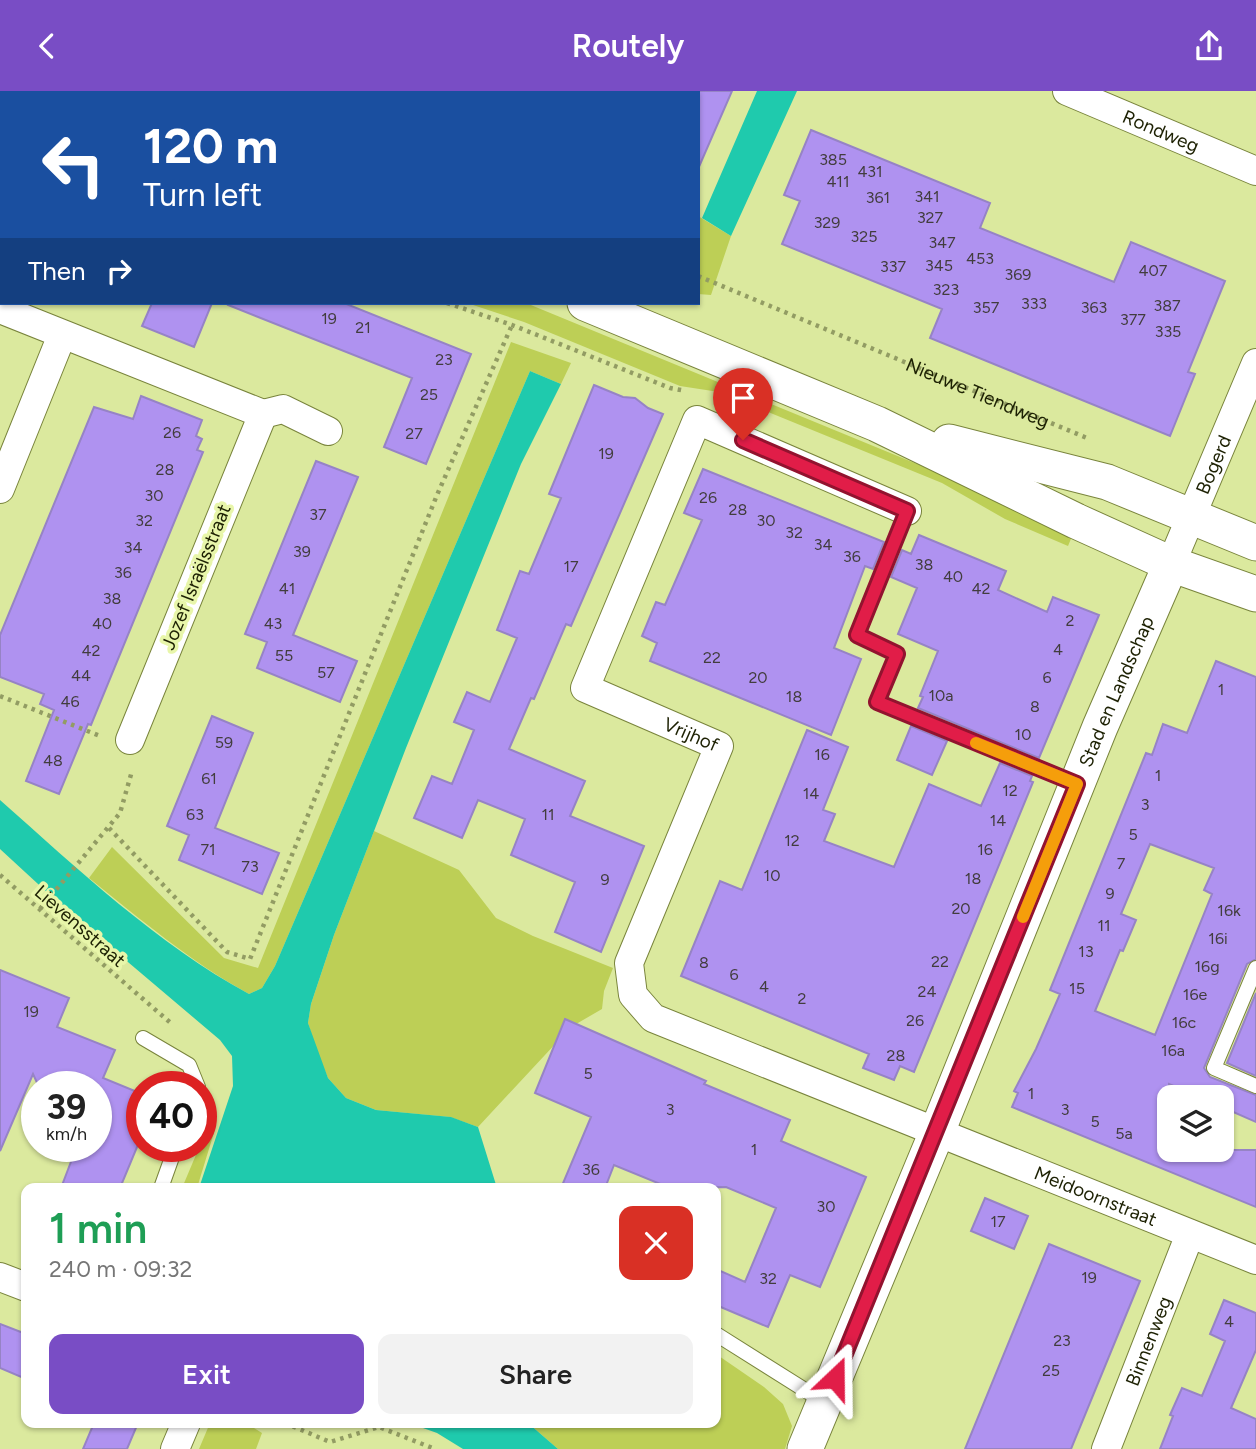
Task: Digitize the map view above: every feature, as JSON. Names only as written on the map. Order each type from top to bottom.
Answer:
[{"type":"street","name":"Rondweg","points":[[1066,91],[1256,171]]},
{"type":"street","points":[[590,305],[877,424],[1171,564],[1256,594]]},
{"type":"street","points":[[0,310],[263,414],[283,409],[328,431]]},
{"type":"street","points":[[0,489],[62,335]]},
{"type":"street","name":"Bogerd","points":[[1171,564],[1256,363]]},
{"type":"street","name":"Jozef Israëlsstraat","points":[[132,736],[263,414]]},
{"type":"street","name":"Vrijhof","points":[[907,511],[697,420],[585,688],[719,746],[629,963],[633,995],[653,1018],[937,1132]]},
{"type":"street","points":[[877,424],[1107,482],[1256,543]]},
{"type":"street","name":"Stad en Landschap","points":[[805,1449],[937,1132],[1077,784],[1171,564]]},
{"type":"street","name":"Meidoornstraat","points":[[937,1132],[1256,1260]]},
{"type":"street","name":"Binnenweg","points":[[1107,1449],[1190,1234]]},
{"type":"street","points":[[0,1277],[21,1285]]},
{"type":"street","points":[[174,1449],[184,1428]]},
{"type":"lane","points":[[907,511],[857,635],[897,654],[877,702],[1077,784]]},
{"type":"lane","points":[[1256,968],[1214,1068],[1256,1086]]},
{"type":"lane","points":[[143,1038],[190,1065],[192,1071]]},
{"type":"lane","points":[[162,1183],[170,1162]]},
{"type":"lane","points":[[721,1337],[824,1402]]},
{"type":"path","name":"Nieuwe Tiendweg","points":[[700,277],[1091,440]]},
{"type":"path","points":[[109,828],[227,952],[250,959],[437,495],[512,325]]},
{"type":"path","points":[[0,696],[98,736],[132,736],[136,754],[120,813],[40,909]]},
{"type":"path","name":"Lievensstraat","points":[[0,875],[141,998]]},
{"type":"path","points":[[296,1428],[330,1443],[376,1428]]},
{"type":"path","points":[[382,1428],[435,1449]]},
{"type":"green space","points":[[700,217],[731,236],[711,295],[700,294]]},
{"type":"green space","points":[[473,305],[531,305],[1075,529],[1068,546],[1005,519],[942,483],[719,392],[680,386],[524,322]]},
{"type":"green space","points":[[511,342],[571,363],[561,384],[530,371],[275,966],[262,988],[249,994],[186,954],[89,878],[112,847],[224,958],[258,968]]},
{"type":"green space","points":[[374,831],[459,870],[496,918],[613,968],[604,991],[602,1009],[571,1027],[478,1127],[450,1117],[376,1110],[346,1098],[328,1078],[316,1049],[308,1023],[311,1004]]},
{"type":"green space","points":[[193,1162],[205,1162],[199,1183],[184,1183]]},
{"type":"green space","points":[[721,1357],[764,1387],[783,1404],[792,1426],[785,1449],[558,1449],[534,1428],[721,1428]]},
{"type":"green space","points":[[208,1428],[254,1428],[262,1433],[256,1449],[199,1449]]},
{"type":"water","points":[[757,91],[797,91],[731,236],[702,218]]},
{"type":"water","points":[[530,371],[561,384],[521,464],[406,748],[334,935],[311,1004],[308,1023],[328,1078],[346,1098],[376,1110],[451,1117],[478,1127],[495,1183],[201,1183],[208,1162],[217,1162],[217,1134],[233,1086],[232,1056],[220,1040],[63,907],[0,849],[0,800],[119,904],[182,952],[249,994],[262,988],[275,966]]},
{"type":"water","points":[[423,1428],[534,1428],[558,1449],[463,1449]]},
{"type":"building","points":[[700,91],[732,91],[700,164]]},
{"type":"building","points":[[811,130],[990,203],[980,228],[1114,282],[1131,242],[1225,281],[1188,372],[1195,374],[1170,436],[930,338],[942,309],[782,244],[800,201],[784,195]]},
{"type":"building","points":[[151,305],[211,305],[194,347],[142,326]]},
{"type":"building","points":[[228,305],[349,305],[471,354],[426,464],[384,447],[412,378]]},
{"type":"building","points":[[594,385],[623,397],[635,398],[648,408],[663,414],[571,626],[566,624],[509,749],[585,781],[570,816],[644,846],[601,952],[555,932],[575,882],[511,855],[525,819],[478,800],[462,838],[414,818],[432,776],[452,784],[474,730],[454,722],[467,692],[490,702],[517,638],[497,630],[520,571],[529,574],[561,498],[549,494]]},
{"type":"building","points":[[141,396],[202,420],[196,436],[202,439],[197,450],[203,452],[91,725],[88,724],[59,794],[26,781],[54,710],[40,704],[44,694],[0,677],[0,635],[94,407],[133,419]]},
{"type":"building","points":[[316,461],[358,477],[293,635],[357,661],[340,702],[257,668],[267,642],[245,634]]},
{"type":"building","points":[[703,469],[884,542],[873,569],[865,566],[834,648],[861,659],[831,735],[650,661],[657,643],[642,636],[656,602],[665,605],[702,520],[684,513]]},
{"type":"building","points":[[919,535],[1006,571],[998,590],[1047,612],[1053,597],[1099,615],[1039,758],[918,708],[938,651],[898,634],[917,588],[891,577],[902,550],[911,554]]},
{"type":"building","points":[[1216,661],[1256,677],[1256,959],[1247,964],[1204,1068],[1210,1077],[1230,1085],[1157,1085],[1157,1162],[1234,1162],[1234,1150],[1256,1150],[1256,1207],[1012,1107],[1018,1093],[1014,1091],[1060,994],[1050,990],[1146,753],[1152,755],[1163,724],[1187,733]],"holes":[[[1150,844],[1214,868],[1204,890],[1212,894],[1155,1035],[1095,1011],[1120,950],[1123,951],[1136,920],[1121,914]]]},
{"type":"building","points":[[212,716],[253,733],[215,828],[279,853],[262,894],[179,860],[189,835],[167,826]]},
{"type":"building","points":[[911,726],[947,741],[932,775],[897,760]]},
{"type":"building","points":[[807,730],[848,747],[823,810],[835,814],[824,841],[894,867],[929,784],[981,806],[1000,763],[1032,776],[1030,781],[1033,782],[914,1072],[900,1066],[894,1080],[863,1068],[869,1054],[681,976],[720,881],[742,890]]},
{"type":"building","points":[[0,970],[69,998],[57,1027],[115,1050],[106,1071],[21,1071],[21,1102],[0,1151]]},
{"type":"building","points":[[1256,993],[1256,1076],[1227,1063]]},
{"type":"building","points":[[565,1019],[706,1081],[704,1084],[790,1120],[781,1141],[866,1177],[820,1287],[790,1275],[768,1327],[721,1307],[721,1271],[745,1282],[776,1208],[721,1187],[721,1183],[658,1183],[614,1165],[607,1183],[563,1183],[591,1117],[535,1093]]},
{"type":"building","points":[[112,1082],[126,1087],[126,1162],[131,1162],[122,1183],[63,1183],[71,1162],[112,1162]]},
{"type":"building","points":[[1234,1086],[1256,1095],[1256,1122],[1234,1112]]},
{"type":"building","points":[[985,1198],[1028,1216],[1014,1249],[971,1231]]},
{"type":"building","points":[[1049,1244],[1140,1281],[1071,1449],[965,1449]]},
{"type":"building","points":[[1224,1300],[1256,1313],[1256,1350],[1231,1408],[1256,1419],[1256,1449],[1160,1449],[1173,1416],[1170,1415],[1182,1388],[1202,1396],[1225,1341],[1210,1334]]},
{"type":"building","points":[[0,1324],[21,1332],[21,1377],[0,1368]]},
{"type":"building","points":[[92,1428],[136,1428],[127,1449],[83,1449]]},
{"type":"slow traffic","points":[[976,743],[1077,784],[1023,917]]},
{"type":"route","points":[[743,440],[907,511],[857,635],[897,654],[877,702],[1077,784],[835,1378]]}]
